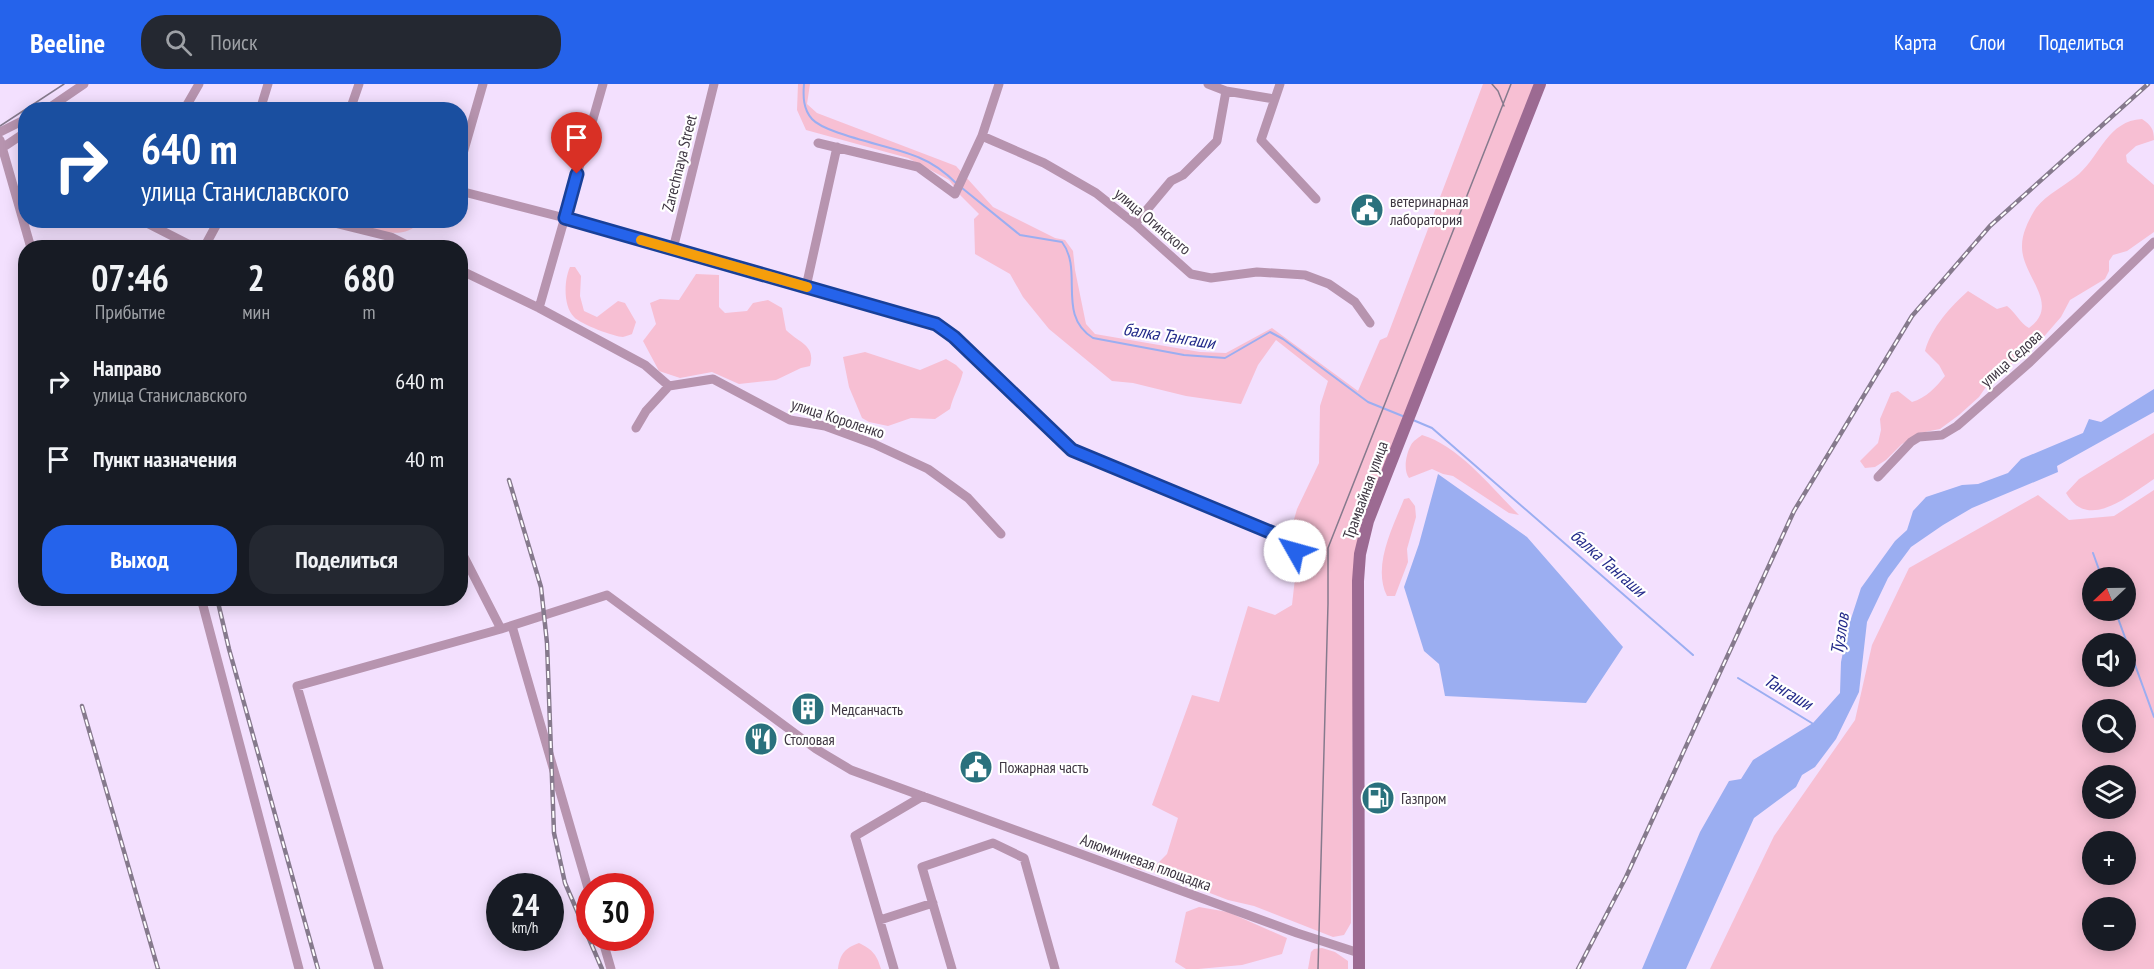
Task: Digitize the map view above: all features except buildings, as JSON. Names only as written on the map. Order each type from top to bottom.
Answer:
[{"type":"main road","name":"Трамвайная улица","points":[[1359,969],[1357,632],[1360,554],[1368,522],[1540,84]]},
{"type":"street","points":[[58,102],[84,84]]},
{"type":"street","points":[[189,102],[199,84]]},
{"type":"street","points":[[262,102],[268,84]]},
{"type":"street","points":[[352,102],[358,84]]},
{"type":"street","points":[[468,136],[483,84]]},
{"type":"street","points":[[538,308],[603,84]]},
{"type":"street","name":"Zarechnaya Street","points":[[673,249],[714,84]]},
{"type":"street","points":[[818,143],[918,167],[955,194],[982,136],[999,84]]},
{"type":"street","points":[[1208,84],[1226,91],[1274,99]]},
{"type":"street","points":[[1280,84],[1261,140],[1316,199]]},
{"type":"street","points":[[1135,224],[1171,181],[1183,175],[1217,141],[1226,91]]},
{"type":"street","points":[[0,132],[18,124]]},
{"type":"street","points":[[18,136],[1,144],[18,203]]},
{"type":"street","name":"улица Огинского","points":[[982,136],[1044,163],[1096,193],[1191,274],[1211,278],[1257,272],[1305,275],[1329,284],[1355,302],[1370,323]]},
{"type":"street","points":[[806,286],[837,147]]},
{"type":"street","points":[[468,193],[565,218],[936,324],[954,337],[1072,450],[1287,539],[1295,551]]},
{"type":"street","points":[[157,228],[180,240]]},
{"type":"street","points":[[354,228],[397,240]]},
{"type":"street","name":"улица Седова","points":[[1878,477],[1919,437],[1942,435],[1957,426],[2030,362],[2154,242]]},
{"type":"street","points":[[468,274],[645,365],[669,386],[646,411],[636,428]]},
{"type":"street","name":"улица Короленко","points":[[669,386],[712,380],[790,420],[825,426],[874,444],[928,469],[968,498],[1000,534]]},
{"type":"street","points":[[468,565],[501,629]]},
{"type":"street","name":"Алюминиевая площадка","points":[[512,626],[607,595],[816,748],[851,770],[1297,933],[1359,953]]},
{"type":"street","points":[[203,606],[299,969]]},
{"type":"street","points":[[379,969],[297,686],[512,626],[583,873]]},
{"type":"street","points":[[894,969],[855,836],[923,796]]},
{"type":"street","points":[[952,969],[922,867],[993,843],[1024,858],[1055,969]]},
{"type":"street","points":[[880,920],[933,903]]},
{"type":"street","points":[[606,951],[611,969]]},
{"type":"shaded area","points":[[798,84],[810,84],[807,104],[817,113],[956,166],[993,207],[1055,238],[1065,240],[1073,251],[1086,324],[1095,334],[1200,352],[1226,353],[1272,328],[1358,391],[1380,340],[1387,337],[1483,84],[1534,84],[1361,529],[1353,693],[1351,923],[1344,935],[1333,937],[1254,906],[1228,900],[1158,873],[1138,869],[1123,861],[1117,849],[1157,864],[1167,854],[1178,818],[1152,805],[1192,695],[1219,702],[1248,606],[1275,615],[1292,605],[1297,560],[1285,551],[1297,509],[1319,463],[1320,406],[1328,381],[1276,340],[1258,365],[1241,404],[1112,381],[1049,329],[1023,297],[1010,274],[975,254],[974,219],[979,214],[949,180],[908,158],[806,130],[797,110]]},
{"type":"shaded area","points":[[2142,119],[2151,128],[2154,140],[2136,146],[2126,155],[2127,162],[2154,185],[2154,232],[2127,251],[2113,255],[2109,261],[2109,271],[2105,279],[2070,300],[2061,317],[2034,348],[1992,378],[1979,397],[1959,415],[1940,429],[1920,433],[1902,444],[1886,460],[1875,467],[1865,468],[1860,461],[1878,443],[1881,430],[1880,419],[1891,393],[1898,391],[1912,402],[1926,395],[1945,376],[1939,365],[1925,351],[1942,318],[1968,291],[1997,309],[2007,306],[2029,328],[2038,319],[2042,309],[2041,299],[2023,257],[2022,246],[2031,217],[2046,198],[2087,166],[2113,132],[2130,121]]},
{"type":"shaded area","points":[[366,228],[413,228],[394,233]]},
{"type":"shaded area","points":[[570,267],[575,267],[581,276],[580,296],[584,311],[597,317],[618,301],[625,303],[636,322],[632,334],[623,337],[613,335],[574,317],[566,300]]},
{"type":"shaded area","points":[[696,274],[719,275],[719,307],[725,313],[747,311],[753,303],[768,300],[782,308],[786,330],[805,345],[811,353],[810,366],[776,380],[739,384],[712,372],[680,378],[659,371],[643,341],[656,324],[650,303],[660,299],[679,300]]},
{"type":"shaded area","points":[[865,352],[920,370],[946,359],[956,365],[963,372],[950,409],[935,419],[911,418],[888,426],[862,418],[849,387],[843,357]]},
{"type":"shaded area","points":[[2154,433],[2154,479],[2121,501],[2097,510],[2086,510],[2075,504],[2066,493],[2079,479]]},
{"type":"shaded area","points":[[1422,435],[1436,440],[1462,458],[1519,515],[1509,513],[1453,476],[1432,469],[1409,478],[1406,466],[1408,453],[1412,444]]},
{"type":"shaded area","points":[[2154,490],[2154,969],[1710,969],[1774,836],[1855,720],[1872,645],[1909,568],[2038,495],[2069,520],[2114,516]]},
{"type":"shaded area","points":[[1409,498],[1415,506],[1416,517],[1407,549],[1408,562],[1395,596],[1387,596],[1383,584],[1383,560],[1390,534],[1404,499]]},
{"type":"shaded area","points":[[1199,907],[1228,912],[1287,938],[1282,954],[1242,965],[1186,969],[1175,962],[1186,912]]},
{"type":"shaded area","points":[[859,943],[874,953],[881,969],[838,969],[844,952]]},
{"type":"shaded area","points":[[1322,948],[1335,952],[1348,961],[1348,969],[1308,969],[1311,952]]},
{"type":"water","points":[[2154,389],[2154,412],[2057,466],[2058,472],[1972,508],[1911,547],[1888,578],[1867,622],[1859,692],[1836,739],[1815,767],[1802,775],[1796,787],[1754,818],[1686,969],[1642,969],[1700,832],[1729,781],[1741,779],[1753,760],[1813,723],[1840,693],[1841,662],[1848,628],[1861,588],[1895,541],[1907,530],[1913,511],[1926,497],[1962,485],[1978,484],[2008,473],[2021,459],[2083,433],[2089,419],[2101,422]]},
{"type":"water","points":[[1438,474],[1527,537],[1623,647],[1586,703],[1445,696],[1439,664],[1424,651],[1404,587],[1419,544]]},
{"type":"waterway","name":"балка Тангаши","points":[[804,84],[805,107],[812,119],[820,125],[920,158],[940,169],[957,184]]},
{"type":"waterway","name":"балка Тангаши","points":[[962,188],[1020,235],[1062,242],[1071,266],[1073,305],[1076,317],[1082,328],[1093,338],[1184,355],[1225,358],[1270,332],[1283,339],[1368,402],[1405,417]]},
{"type":"waterway","name":"балка Тангаши","points":[[1413,420],[1432,428],[1693,655]]},
{"type":"waterway","points":[[2093,553],[2098,567]]},
{"type":"waterway","points":[[2119,621],[2154,717]]},
{"type":"waterway","name":"Тангаши","points":[[1738,678],[1815,725]]},
{"type":"tram line","points":[[37,102],[64,84]]},
{"type":"tram line","points":[[1492,84],[1498,91],[1504,106]]},
{"type":"tram line","points":[[1318,969],[1328,548],[1511,84]]},
{"type":"tram line","points":[[0,126],[18,114]]},
{"type":"railway","points":[[1578,969],[1626,877],[1794,511],[1912,316],[1990,226],[2148,84]]},
{"type":"railway","points":[[509,480],[541,587],[547,643],[554,833],[565,883],[602,969]]},
{"type":"railway","points":[[219,606],[318,969]]},
{"type":"railway","points":[[82,706],[158,969]]},
{"type":"slow traffic","points":[[641,240],[807,287]]},
{"type":"place","name":"ветеринарная лаборатория","points":[[1367,210]]},
{"type":"place","name":"Медсанчасть","points":[[808,709]]},
{"type":"place","name":"Столовая","points":[[761,739]]},
{"type":"place","name":"Пожарная часть","points":[[976,767]]},
{"type":"place","name":"Газпром","points":[[1378,798]]},
{"type":"route","points":[[577,174],[565,218],[936,324],[954,337],[1072,450],[1287,539],[1295,551]]},
{"type":"water label","name":"Тузлов","points":[[1840,634]]}]
